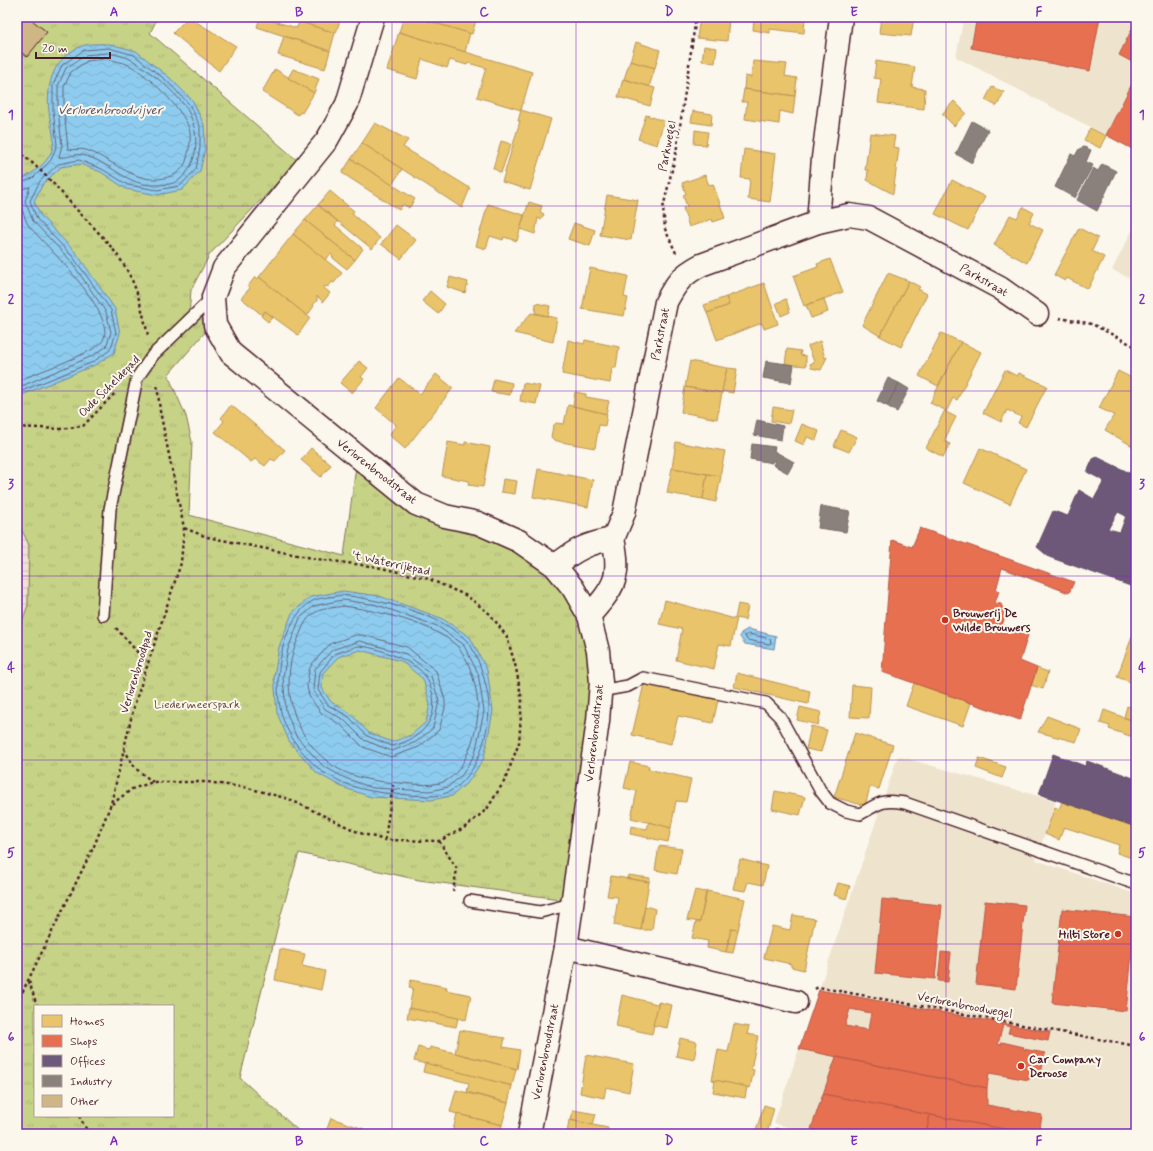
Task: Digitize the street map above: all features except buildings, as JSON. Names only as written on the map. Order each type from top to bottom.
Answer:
[{"type":"street","name":"Verlorenbroodstraat","points":[[374,17],[347,104],[327,140],[224,268],[213,297],[216,325],[231,353],[416,504],[445,516],[478,523],[506,535],[519,541],[555,566],[573,588],[589,616],[598,651],[600,691],[598,721],[566,946],[529,1134]]},
{"type":"street","points":[[818,222],[823,158],[841,17]]},
{"type":"street","name":"Parkstraat","points":[[613,539],[624,513],[666,302],[675,285],[685,273],[701,265],[818,222],[849,215],[870,218],[1000,288],[1037,314]]},
{"type":"street","points":[[555,566],[572,553],[592,542],[613,539],[617,557],[617,577],[607,595],[589,616]]},
{"type":"street","points":[[566,946],[796,1002]]},
{"type":"lane","points":[[103,615],[110,509],[137,378],[153,355],[213,297]]},
{"type":"lane","points":[[600,691],[628,686],[643,678],[766,703],[780,717],[820,790],[830,803],[846,811],[860,814],[877,803],[889,800],[905,803],[1136,884]]},
{"type":"lane","points":[[470,901],[540,912],[571,904]]},
{"type":"path","name":"Parkwegel","points":[[685,273],[665,229],[663,208],[676,153],[696,17]]},
{"type":"path","name":"Oude Scheldepad","points":[[17,151],[28,158],[112,248],[129,274],[138,298],[153,355]]},
{"type":"path","points":[[1037,314],[1092,324],[1136,347]]},
{"type":"path","name":"Verlorenbroodpad","points":[[17,1003],[29,981],[43,947],[94,846],[111,804],[134,706],[181,563],[184,528],[160,411],[153,355]]},
{"type":"path","name":"Oude Scheldepad","points":[[17,427],[60,429],[82,426],[120,388]]},
{"type":"path","name":"'t Waterrijkpad","points":[[111,804],[132,789],[153,782],[207,782],[248,788],[289,799],[360,832],[385,840],[439,841],[464,828],[487,809],[505,780],[519,743],[522,701],[516,668],[507,638],[490,614],[467,596],[429,579],[376,567],[317,559],[207,537],[184,528]]},
{"type":"path","points":[[103,615],[148,664]]},
{"type":"path","points":[[124,749],[135,768],[153,782]]},
{"type":"path","points":[[385,840],[393,785]]},
{"type":"path","points":[[439,841],[457,869],[453,895],[470,901]]},
{"type":"path","points":[[29,981],[37,1005]]},
{"type":"path","name":"Verlorenbroodwegel","points":[[796,1002],[818,987],[1136,1046]]},
{"type":"path","points":[[80,1117],[89,1134]]},
{"type":"shaded area","points":[[964,17],[1136,17],[1136,151],[956,57]]},
{"type":"shaded area","points":[[1136,223],[1136,281],[1112,270]]},
{"type":"shaded area","points":[[17,520],[29,545],[28,605],[17,636]]},
{"type":"shaded area","points":[[898,756],[1056,801],[1036,860],[1136,894],[1136,1134],[806,1134],[774,1123]]},
{"type":"green space","name":"Liedermeerspark","points":[[17,17],[158,17],[150,33],[298,161],[210,254],[191,290],[189,316],[202,312],[207,330],[168,375],[186,416],[192,442],[189,515],[344,556],[356,466],[550,569],[584,619],[595,682],[567,900],[419,880],[299,853],[279,921],[240,1078],[302,1134],[17,1134],[17,636],[28,605],[29,545],[17,520]]},
{"type":"water","name":"Verlorenbroodvijver","points":[[92,44],[110,44],[136,51],[170,78],[193,101],[204,125],[205,149],[200,171],[182,190],[157,195],[126,189],[101,172],[80,164],[61,167],[43,184],[34,201],[41,216],[77,254],[115,309],[120,333],[114,353],[95,365],[17,397],[17,182],[44,163],[51,152],[53,138],[48,101],[50,82],[58,65],[64,57],[82,46]]},
{"type":"water","points":[[343,591],[379,596],[441,618],[470,637],[487,670],[493,711],[484,758],[469,781],[452,796],[431,800],[371,797],[342,787],[317,773],[289,741],[277,713],[274,677],[279,647],[292,613],[310,597]],"holes":[[[360,650],[401,661],[423,679],[430,704],[426,722],[411,735],[392,742],[369,733],[350,713],[331,702],[322,688],[323,673],[338,657]]]},
{"type":"water","points":[[748,629],[776,636],[774,649],[745,644],[740,637],[741,633]]},
{"type":"place","name":"Brouwerij De Wilde Brouwers","points":[[945,620]]},
{"type":"place","name":"Hilti Store","points":[[1118,934]]},
{"type":"place","name":"Car Company Deroose","points":[[1021,1066]]}]
